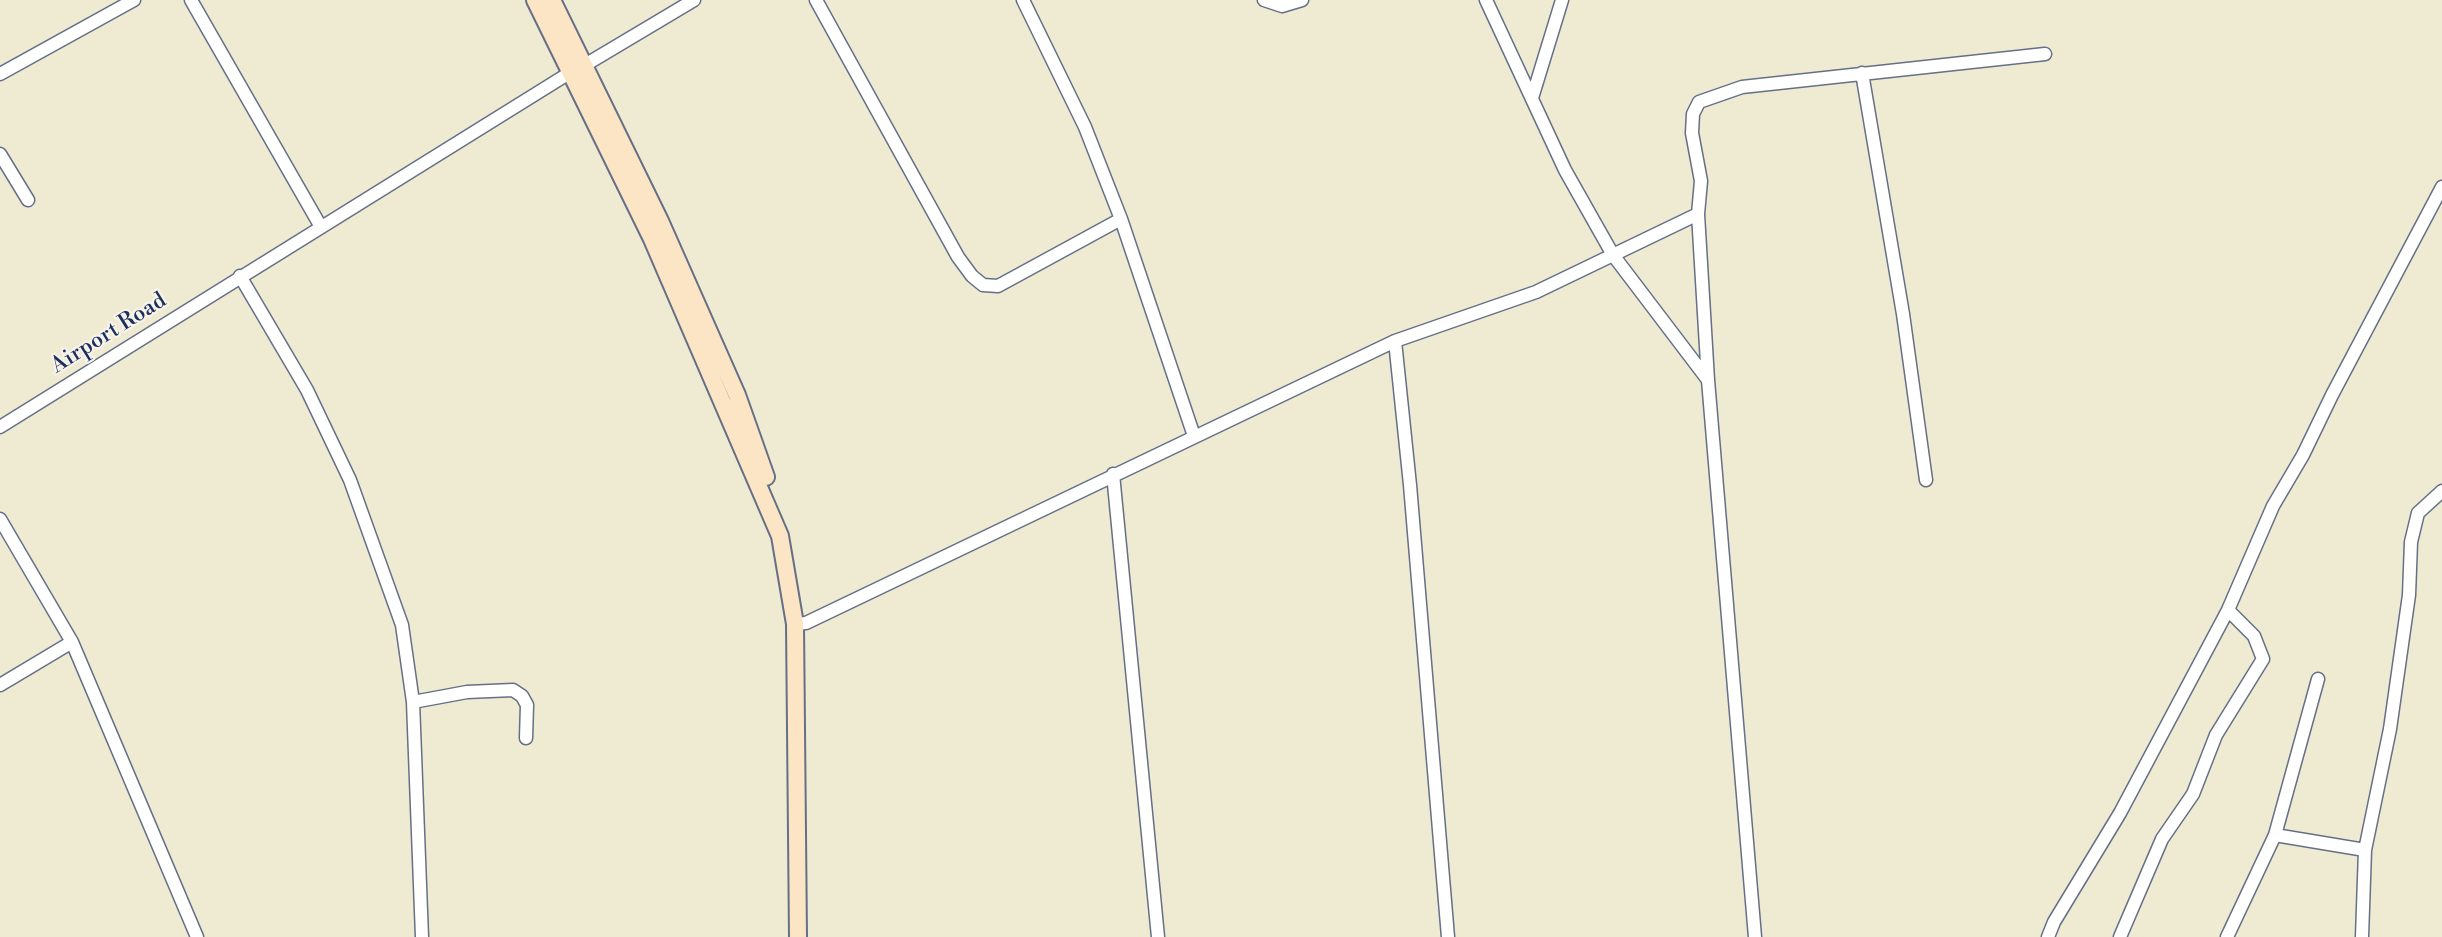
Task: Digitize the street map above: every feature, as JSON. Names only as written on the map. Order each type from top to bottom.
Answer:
[{"type":"street","points":[[0,74],[134,0]]},
{"type":"street","points":[[191,0],[321,227]]},
{"type":"street","points":[[535,0],[578,68],[660,221],[737,395],[790,541],[800,623],[808,937]]},
{"type":"street","points":[[552,0],[578,68]]},
{"type":"street","name":"Airport Road","points":[[0,427],[578,68],[694,0]]},
{"type":"street","points":[[816,0],[958,256],[972,276],[983,285],[998,286],[1121,219]]},
{"type":"street","points":[[1023,0],[1085,127],[1121,219],[1194,436]]},
{"type":"street","points":[[1264,0],[1282,6],[1302,0]]},
{"type":"street","points":[[1486,0],[1565,170],[1613,255],[1708,380]]},
{"type":"street","points":[[1532,98],[1562,0]]},
{"type":"street","points":[[1755,937],[1708,380],[1698,214],[1701,181],[1692,133],[1693,114],[1699,102],[1742,87],[2045,54]]},
{"type":"street","points":[[1862,74],[1903,314],[1926,480]]},
{"type":"street","points":[[0,154],[28,200]]},
{"type":"street","points":[[2048,937],[2054,922],[2120,813],[2228,610],[2273,506],[2303,455],[2332,395],[2442,187]]},
{"type":"street","points":[[800,623],[1395,341],[1536,292],[1698,214]]},
{"type":"street","points":[[240,276],[307,390],[350,480],[402,625],[413,702],[422,937]]},
{"type":"street","points":[[1395,341],[1410,485],[1448,937]]},
{"type":"street","points":[[1113,474],[1158,937]]},
{"type":"street","points":[[2362,937],[2365,850],[2390,729],[2409,595],[2415,523],[2418,513],[2442,491]]},
{"type":"street","points":[[0,519],[72,642],[197,937]]},
{"type":"street","points":[[2120,937],[2162,839],[2193,794],[2216,735],[2263,659],[2254,636],[2228,610]]},
{"type":"street","points":[[798,937],[800,623]]},
{"type":"street","points":[[0,685],[72,642]]},
{"type":"street","points":[[2227,937],[2275,835],[2318,679]]},
{"type":"street","points":[[413,702],[467,692],[513,690],[522,696],[527,705],[526,738]]},
{"type":"street","points":[[2275,835],[2365,850]]}]
